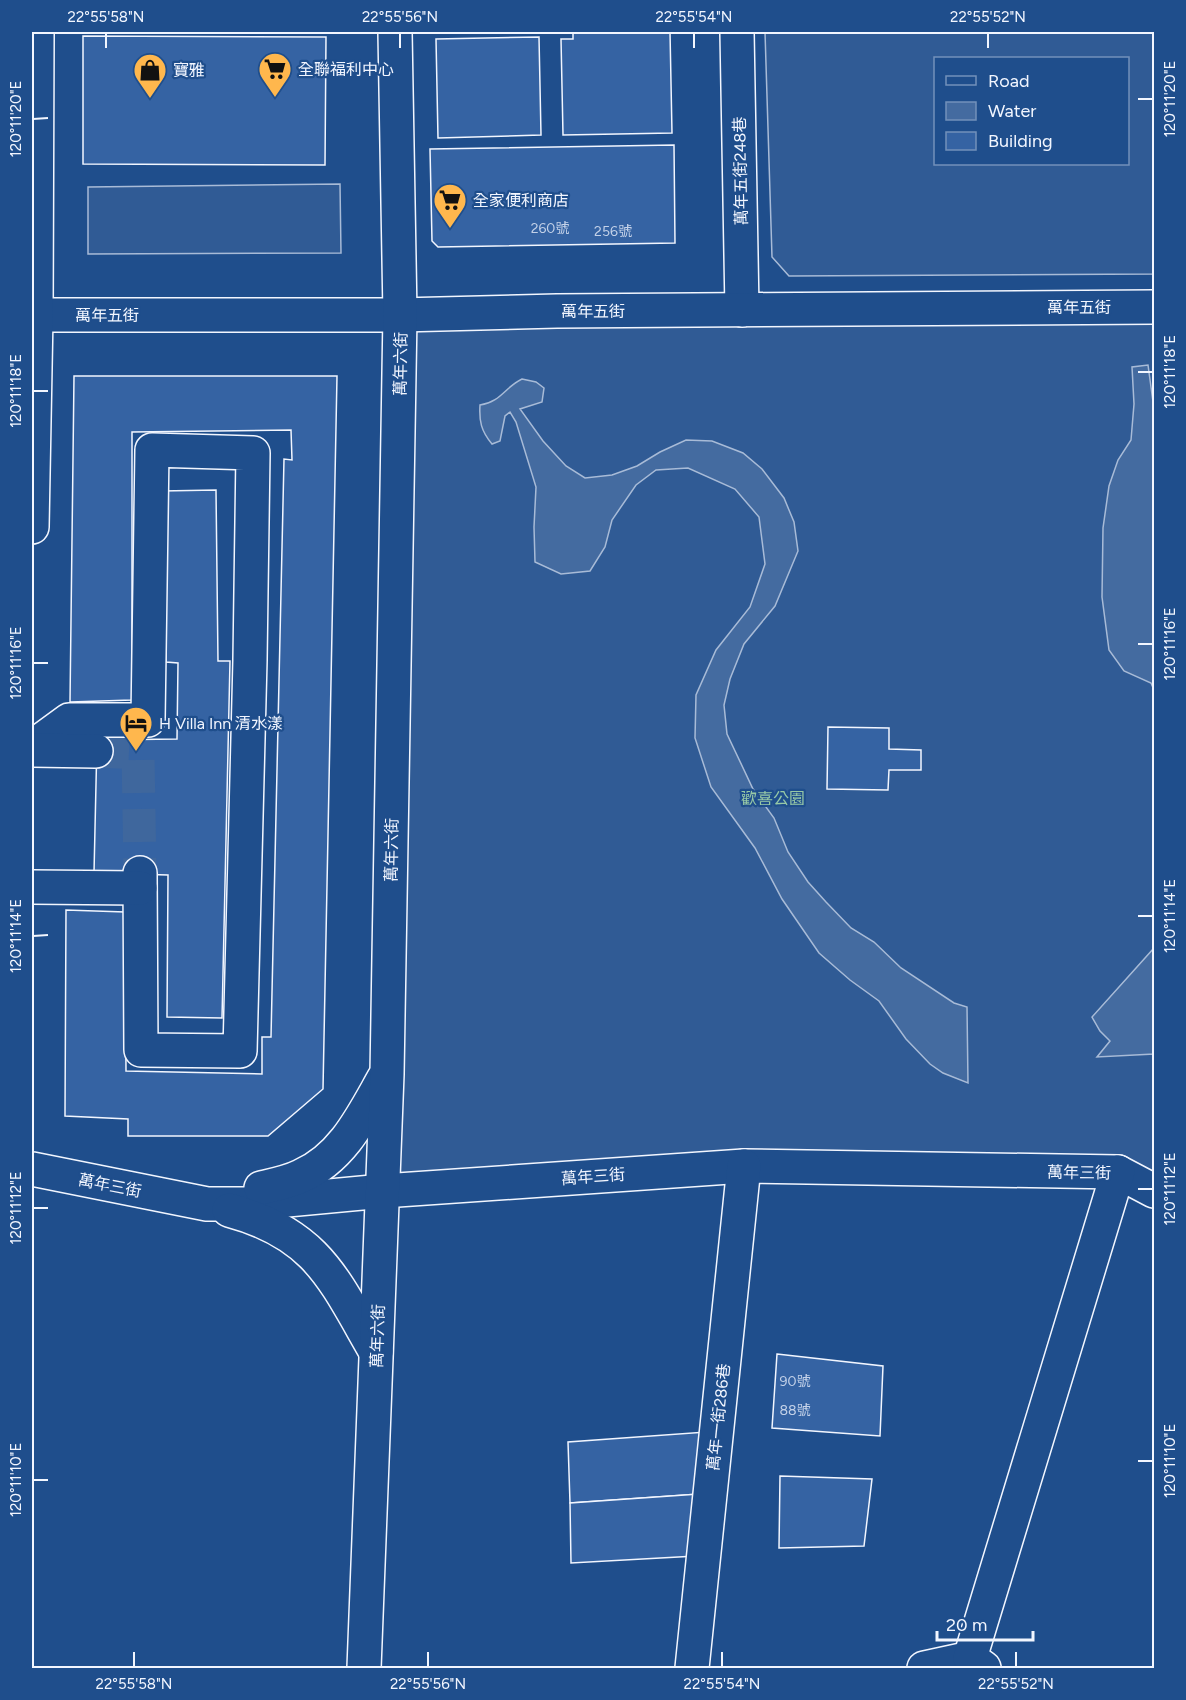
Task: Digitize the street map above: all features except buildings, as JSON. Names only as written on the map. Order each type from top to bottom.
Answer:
[{"type":"street","points":[[32,527],[37,32]]},
{"type":"street","name":"萬年六街","points":[[363,1668],[387,1074],[400,315],[395,32]]},
{"type":"street","name":"萬年五街248巷","points":[[737,32],[742,310]]},
{"type":"street","name":"萬年五街","points":[[34,315],[400,315],[1155,307]]},
{"type":"street","points":[[32,749],[69,720],[148,720],[152,450],[253,453],[240,1051],[141,1050],[140,881],[32,887]]},
{"type":"street","points":[[32,749],[96,751]]},
{"type":"street","points":[[207,1204],[302,1176],[336,1153],[358,1123],[387,1074]]},
{"type":"street","name":"萬年三街","points":[[32,1169],[207,1204],[245,1204],[383,1191],[744,1166],[1118,1172],[1155,1191]]},
{"type":"street","name":"萬年一街286巷","points":[[692,1668],[744,1166]]},
{"type":"street","points":[[924,1668],[977,1663],[1118,1172]]},
{"type":"street","points":[[207,1204],[253,1216],[280,1229],[304,1245],[323,1265],[376,1352]]},
{"type":"shaded area","points":[[765,32],[1154,32],[1154,274],[789,276],[772,257]]},
{"type":"shaded area","points":[[340,184],[341,253],[88,254],[88,187]]},
{"type":"shaded area","name":"歡喜公園","points":[[1154,307],[1154,1191],[1118,1172],[383,1191],[400,315]]},
{"type":"water","points":[[1148,365],[1154,409],[1154,690],[1151,683],[1124,671],[1109,650],[1102,597],[1103,528],[1109,486],[1118,460],[1131,440],[1134,404],[1132,367]]},
{"type":"water","points":[[522,379],[536,382],[544,388],[542,402],[520,409],[543,441],[566,466],[585,478],[612,475],[637,466],[686,440],[712,441],[743,453],[762,469],[784,498],[794,522],[798,551],[775,606],[744,644],[730,679],[724,705],[727,734],[753,789],[774,818],[788,852],[808,882],[851,928],[874,942],[901,968],[954,1003],[967,1007],[968,1083],[943,1073],[930,1064],[906,1039],[879,1001],[819,953],[782,899],[755,848],[711,787],[695,738],[696,695],[716,650],[750,607],[765,564],[759,517],[735,489],[688,468],[656,470],[636,485],[612,520],[605,547],[590,571],[561,574],[535,562],[536,487],[516,422],[510,412],[505,416],[500,441],[492,444],[483,430],[480,416],[480,405],[498,398]]},
{"type":"water","points":[[1154,948],[1154,1054],[1097,1057],[1110,1041],[1100,1031],[1092,1017]]},
{"type":"tunnel","points":[[96,751],[138,753],[140,873]]},
{"type":"place","name":"全聯福利中心","points":[[275,98]]},
{"type":"place","name":"寶雅","points":[[150,99]]},
{"type":"place","name":"全家便利商店","points":[[450,229]]},
{"type":"place","name":"H Villa Inn 清水漾","points":[[136,752]]}]
